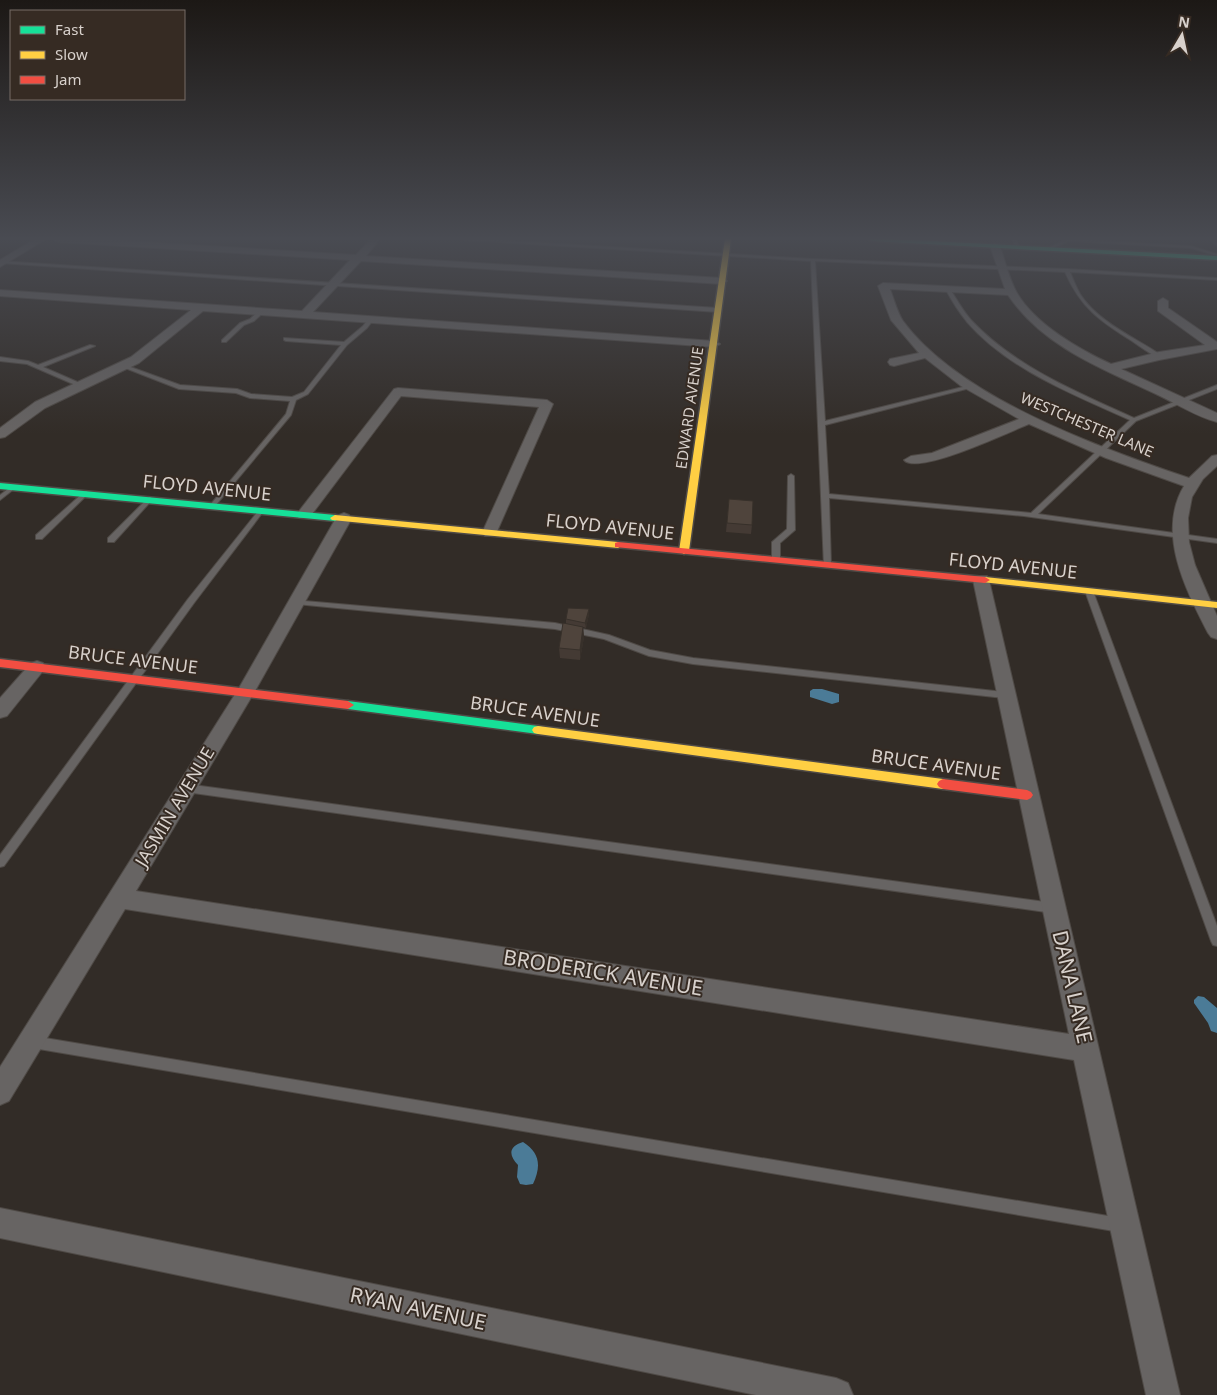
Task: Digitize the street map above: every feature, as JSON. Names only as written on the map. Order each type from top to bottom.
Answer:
[{"type":"street","points":[[148,304],[714,344]]},
{"type":"street","points":[[305,314],[315,304]]},
{"type":"street","name":"EDWARD AVENUE","points":[[684,551],[719,304]]},
{"type":"street","name":"WESTCHESTER LANE","points":[[888,304],[898,322],[928,354],[971,387],[1030,419],[1100,451],[1190,483]]},
{"type":"street","points":[[1019,304],[1061,342],[1179,402],[1217,418]]},
{"type":"street","points":[[1163,304],[1162,309],[1216,346]]},
{"type":"street","points":[[0,434],[40,405],[123,366],[146,353],[200,308]]},
{"type":"street","points":[[1110,368],[1159,356],[1216,346]]},
{"type":"street","points":[[894,362],[928,354]]},
{"type":"street","points":[[304,515],[398,392],[547,404],[490,533]]},
{"type":"street","points":[[911,460],[935,457],[1030,419]]},
{"type":"street","points":[[1217,459],[1204,467],[1190,483],[1180,514],[1180,536],[1184,557],[1201,603],[1217,633]]},
{"type":"street","name":"FLOYD AVENUE","points":[[0,486],[981,580],[1217,605]]},
{"type":"street","name":"JASMIN AVENUE","points":[[0,1092],[246,691],[344,518]]},
{"type":"street","name":"DANA LANE","points":[[981,580],[1004,696],[1054,908],[1163,1395]]},
{"type":"street","name":"BRUCE AVENUE","points":[[0,663],[246,691],[1027,794]]},
{"type":"street","points":[[0,711],[38,667]]},
{"type":"street","name":"BRODERICK AVENUE","points":[[119,898],[1086,1049]]},
{"type":"street","name":"RYAN AVENUE","points":[[0,1223],[836,1395]]},
{"type":"lane","points":[[627,304],[718,310]]},
{"type":"lane","points":[[815,304],[826,496],[827,565]]},
{"type":"lane","points":[[957,304],[968,321],[1004,352],[1063,387],[1134,420]]},
{"type":"lane","points":[[1086,304],[1110,325],[1159,356]]},
{"type":"lane","points":[[224,341],[242,324],[252,320],[262,311]]},
{"type":"lane","points":[[123,366],[179,387],[237,391],[250,396],[293,399],[306,393],[345,344],[365,327],[371,319]]},
{"type":"lane","points":[[286,339],[345,344]]},
{"type":"lane","points":[[39,367],[92,346]]},
{"type":"lane","points":[[0,359],[28,362],[80,385]]},
{"type":"lane","points":[[821,424],[971,387]]},
{"type":"lane","points":[[1033,515],[1134,420],[1217,387]]},
{"type":"lane","points":[[213,506],[289,414],[293,399]]},
{"type":"lane","points":[[776,560],[776,542],[790,530],[791,476]]},
{"type":"lane","points":[[0,498],[12,488]]},
{"type":"lane","points":[[39,537],[86,493]]},
{"type":"lane","points":[[826,496],[1033,515],[1217,541]]},
{"type":"lane","points":[[111,540],[150,500]]},
{"type":"lane","points":[[0,863],[261,510]]},
{"type":"lane","points":[[1090,591],[1217,941]]},
{"type":"lane","points":[[296,602],[555,626],[606,637],[648,652],[693,661],[1004,696]]},
{"type":"lane","points":[[186,788],[1054,908]]},
{"type":"lane","points":[[31,1042],[1125,1226]]},
{"type":"water","points":[[822,689],[839,694],[839,702],[832,704],[810,697],[810,691]]},
{"type":"water","points":[[1198,996],[1204,997],[1217,1008],[1217,1033],[1211,1031],[1208,1023],[1194,1003]]},
{"type":"water","points":[[523,1142],[536,1155],[538,1165],[533,1184],[520,1184],[517,1177],[518,1165],[511,1154],[515,1146]]},
{"type":"building","points":[[729,499],[753,501],[752,525],[727,523]]},
{"type":"building","points":[[568,608],[589,609],[585,623],[566,619]]},
{"type":"building","points":[[563,623],[583,627],[580,650],[559,648]]},
{"type":"traffic: fast","points":[[0,486],[335,518]]},
{"type":"traffic: fast","points":[[348,705],[538,730]]},
{"type":"traffic: slow","points":[[684,551],[719,304]]},
{"type":"traffic: slow","points":[[335,518],[618,545]]},
{"type":"traffic: slow","points":[[985,580],[1217,605]]},
{"type":"traffic: slow","points":[[538,730],[943,784]]},
{"type":"traffic: jam","points":[[618,545],[985,580]]},
{"type":"traffic: jam","points":[[0,663],[348,705]]},
{"type":"traffic: jam","points":[[943,784],[1027,795]]}]
